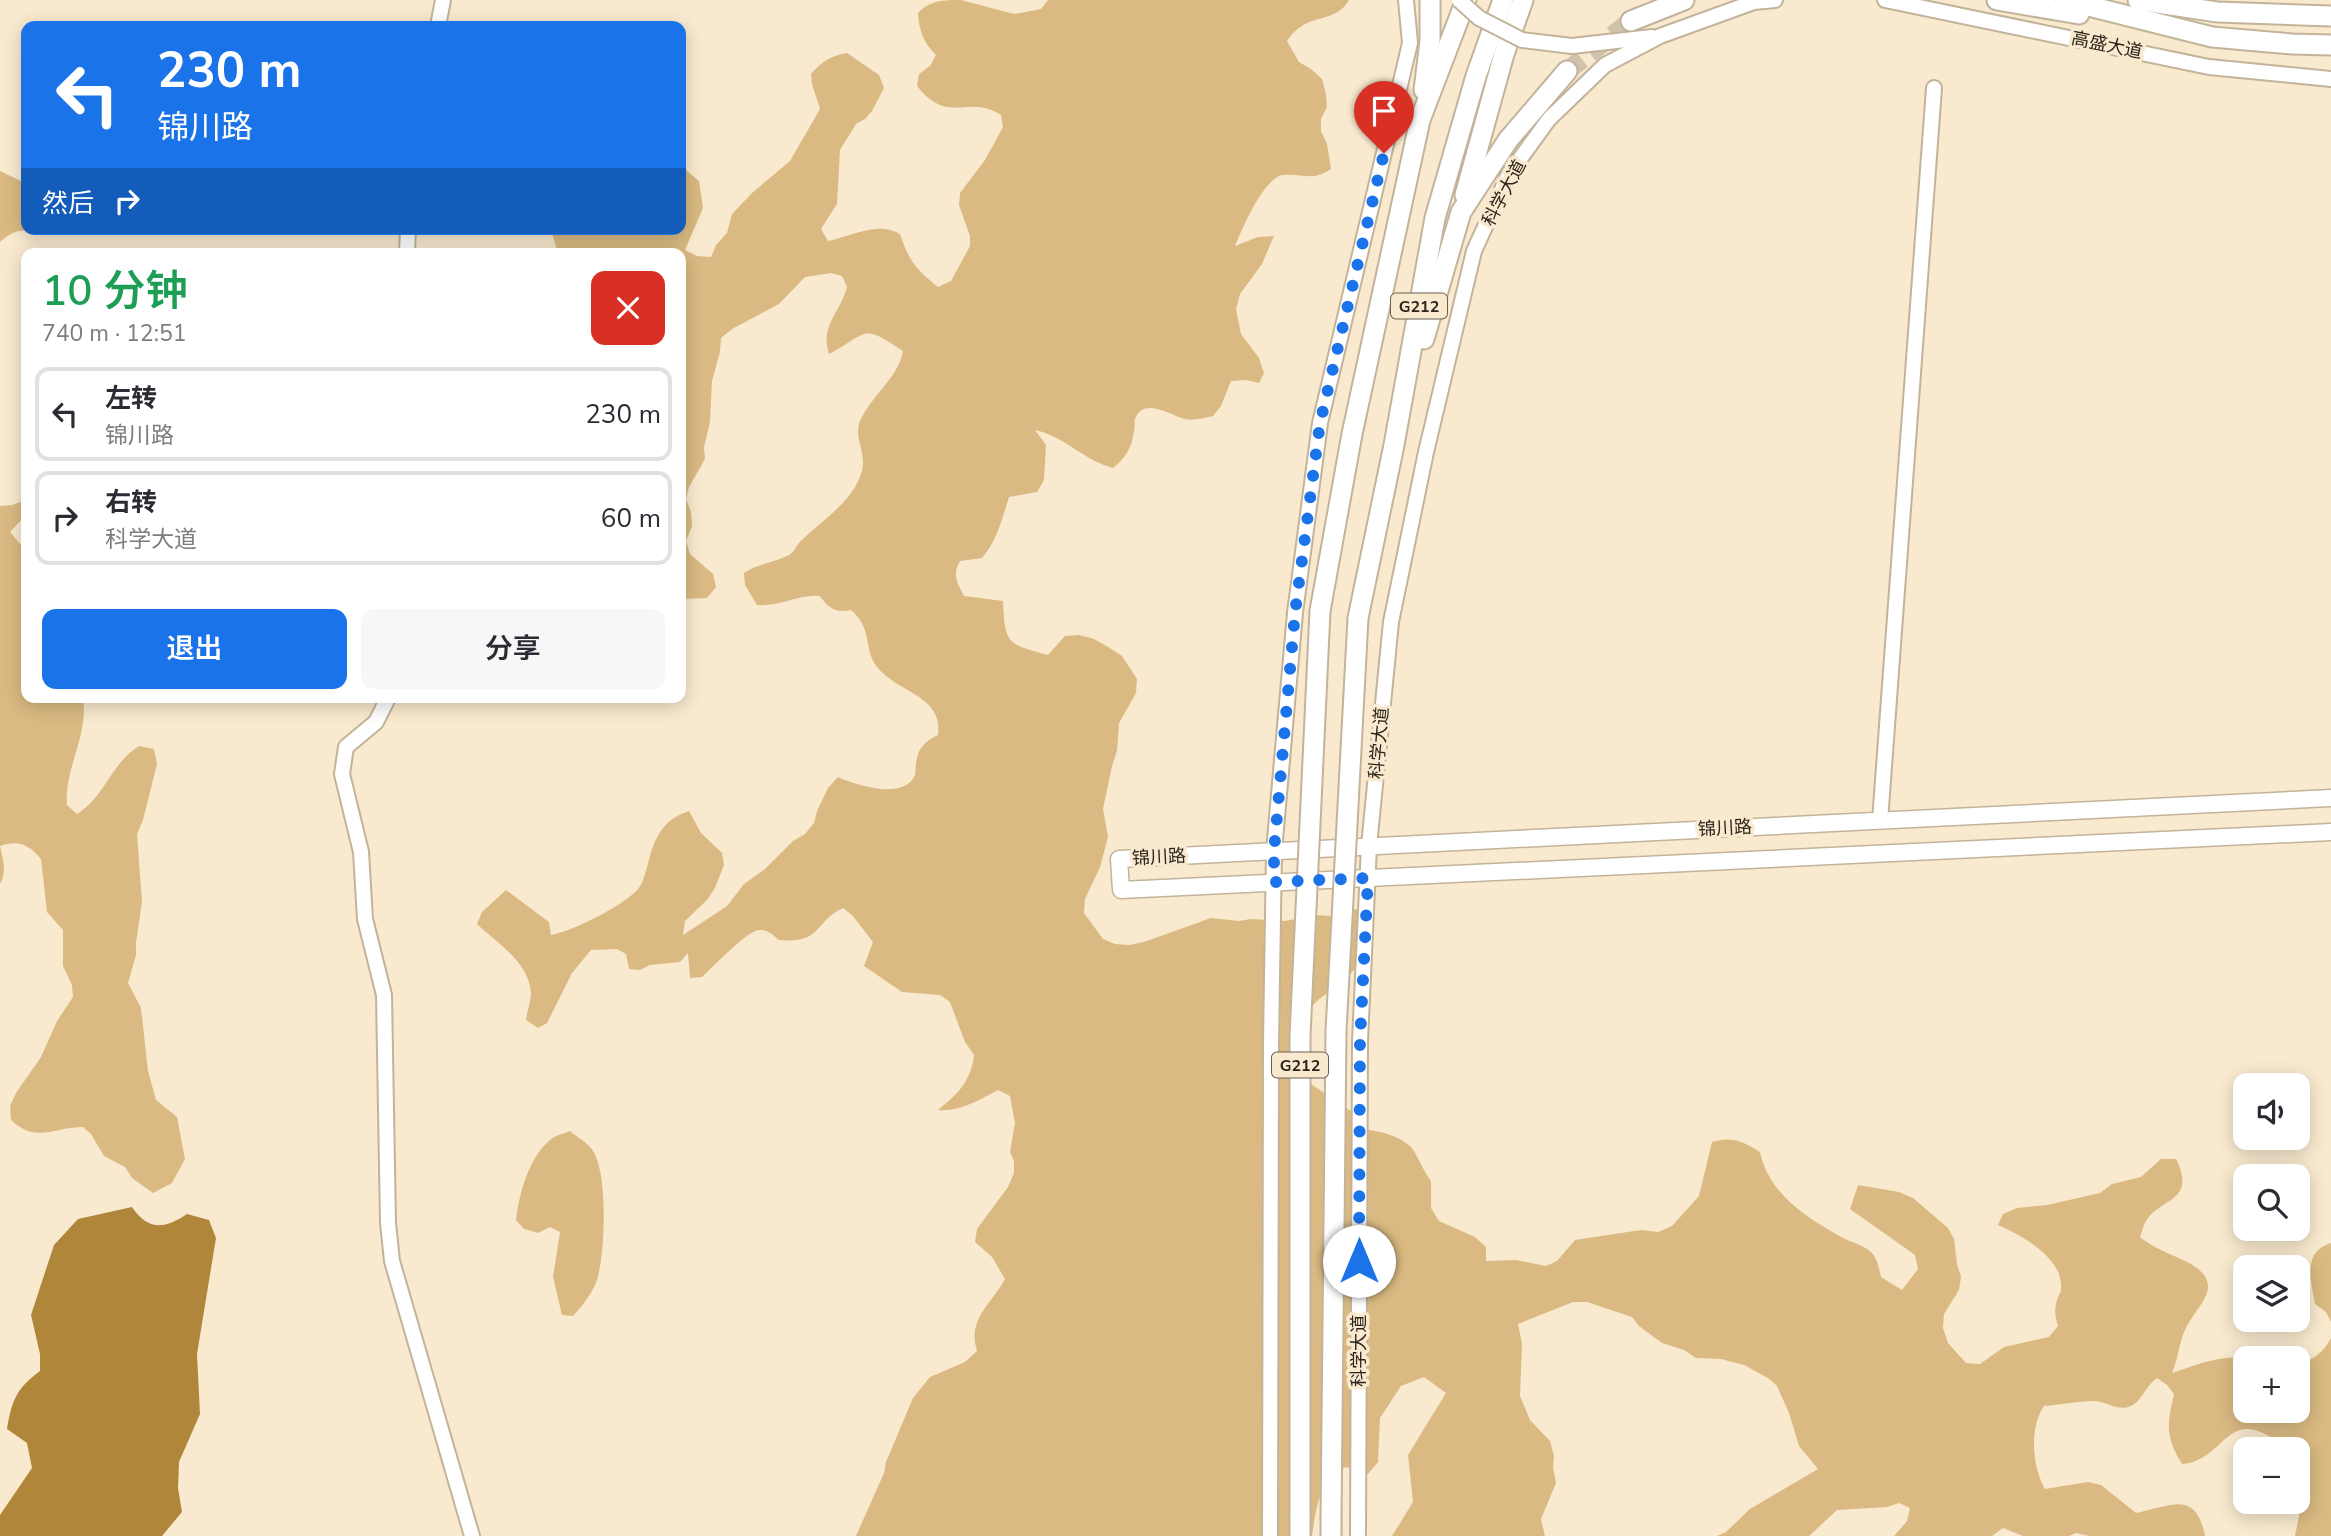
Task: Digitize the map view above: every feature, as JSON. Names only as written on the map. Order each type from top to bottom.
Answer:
[{"type":"highway","points":[[1420,120],[1430,41],[1430,0]]},
{"type":"highway","points":[[1430,41],[1445,0]]},
{"type":"highway","name":"G212","points":[[1300,1527],[1300,1035],[1321,611],[1352,434],[1420,120],[1466,0]]},
{"type":"highway","name":"科学大道","points":[[1331,1527],[1336,1031],[1358,618],[1394,445],[1435,218],[1476,76],[1503,0]]},
{"type":"highway","points":[[1394,445],[1504,54],[1523,0]]},
{"type":"highway","points":[[1631,21],[1684,0]]},
{"type":"highway","points":[[1997,0],[2212,37]]},
{"type":"highway","name":"高盛大道","points":[[2065,0],[2212,37],[2331,45]]},
{"type":"highway","points":[[2138,0],[2217,12],[2331,16]]},
{"type":"highway","points":[[2225,0],[2283,13]]},
{"type":"highway","points":[[1461,212],[1508,140],[1567,71]]},
{"type":"main road","points":[[439,21],[443,0]]},
{"type":"main road","points":[[1270,1536],[1274,851],[1295,613],[1320,423],[1410,43],[1406,0]]},
{"type":"main road","points":[[1459,0],[1479,18],[1522,40],[1572,46],[1660,36],[1754,2],[1775,0]]},
{"type":"main road","name":"高盛大道","points":[[1885,0],[2209,67],[2331,79]]},
{"type":"main road","name":"科学大道","points":[[1358,1536],[1360,1041],[1369,846],[1391,622],[1426,452],[1474,251],[1509,174],[1549,119],[1605,65],[1660,36]]},
{"type":"main road","points":[[1880,821],[1934,88]]},
{"type":"main road","points":[[386,703],[376,722],[346,747],[342,774],[361,852],[365,919],[384,995],[389,1236],[392,1261],[472,1536]]},
{"type":"main road","name":"锦川路","points":[[2331,798],[1119,859],[1121,890],[2331,832]]},
{"type":"shaded area","points":[[961,0],[1014,14],[1041,9],[1048,0],[1349,0],[1336,13],[1303,25],[1287,41],[1299,62],[1322,79],[1327,107],[1321,119],[1321,131],[1327,144],[1331,169],[1313,176],[1283,175],[1276,178],[1254,205],[1235,246],[1258,237],[1274,236],[1262,264],[1240,294],[1236,309],[1241,334],[1259,358],[1264,373],[1259,383],[1231,381],[1221,406],[1210,417],[1188,420],[1151,408],[1139,412],[1128,452],[1113,468],[1093,460],[1046,433],[1035,430],[1046,445],[1044,480],[1037,492],[1009,497],[992,544],[982,558],[960,561],[956,570],[964,596],[1003,601],[1007,634],[1016,644],[1048,655],[1065,636],[1079,635],[1094,639],[1122,656],[1137,679],[1136,693],[1119,723],[1117,751],[1103,809],[1108,837],[1100,867],[1085,899],[1084,913],[1103,939],[1115,944],[1129,945],[1211,918],[1285,921],[1315,915],[1331,916],[1356,909],[1370,929],[1369,948],[1349,975],[1317,1001],[1307,1015],[1302,1072],[1311,1084],[1355,1114],[1360,1129],[1386,1134],[1410,1146],[1431,1181],[1431,1208],[1439,1221],[1475,1237],[1486,1247],[1486,1261],[1516,1260],[1546,1266],[1557,1261],[1575,1240],[1641,1230],[1658,1232],[1672,1226],[1699,1196],[1712,1142],[1725,1139],[1737,1141],[1760,1152],[1772,1180],[1791,1203],[1841,1237],[1871,1252],[1881,1277],[1902,1290],[1918,1269],[1915,1255],[1850,1209],[1858,1185],[1899,1192],[1913,1198],[1948,1228],[1954,1239],[1961,1277],[1959,1290],[1944,1314],[1943,1328],[1948,1343],[1966,1363],[1980,1364],[2004,1347],[2049,1337],[2058,1326],[2055,1310],[2061,1289],[2056,1267],[2029,1241],[1998,1225],[2003,1214],[2017,1208],[2047,1205],[2100,1193],[2112,1184],[2141,1177],[2161,1159],[2176,1159],[2181,1173],[2180,1191],[2152,1213],[2140,1237],[2158,1249],[2189,1263],[2207,1279],[2206,1295],[2185,1330],[2172,1373],[2233,1358],[2233,1423],[2310,1423],[2310,1359],[2318,1355],[2331,1338],[2331,1536],[2295,1536],[2299,1514],[2310,1514],[2310,1437],[2270,1437],[2262,1432],[2246,1429],[2231,1435],[2202,1458],[2182,1464],[2169,1430],[2174,1394],[2157,1378],[2138,1401],[2126,1408],[2094,1401],[2044,1406],[2034,1436],[2037,1469],[2045,1489],[2088,1482],[2101,1485],[2136,1513],[2170,1505],[2188,1506],[2201,1521],[2205,1536],[2089,1536],[2076,1533],[2069,1536],[2023,1536],[2003,1528],[1992,1536],[1894,1536],[1907,1521],[1910,1508],[1899,1503],[1887,1507],[1837,1510],[1809,1536],[1717,1536],[1726,1532],[1750,1509],[1818,1469],[1799,1446],[1777,1386],[1744,1365],[1721,1359],[1696,1358],[1684,1350],[1662,1343],[1639,1326],[1632,1317],[1587,1302],[1573,1302],[1518,1324],[1522,1344],[1520,1396],[1530,1420],[1550,1441],[1554,1456],[1556,1483],[1541,1519],[1545,1536],[1392,1536],[1413,1502],[1408,1455],[1446,1393],[1424,1377],[1401,1386],[1380,1418],[1378,1462],[1368,1474],[1346,1467],[1324,1487],[1312,1536],[856,1536],[913,1398],[930,1377],[965,1362],[977,1351],[975,1330],[978,1321],[1005,1279],[992,1257],[975,1242],[977,1229],[1008,1187],[1014,1173],[1014,1161],[1010,1152],[1015,1123],[1010,1096],[998,1090],[962,1107],[938,1110],[962,1086],[970,1072],[974,1055],[965,1042],[950,1002],[940,995],[902,992],[864,966],[873,942],[852,915],[843,908],[803,939],[779,940],[765,930],[754,932],[702,977],[690,978],[688,953],[680,962],[650,965],[640,970],[629,969],[626,954],[617,949],[591,950],[572,973],[547,1023],[538,1028],[526,1020],[531,993],[525,972],[511,954],[477,924],[482,912],[506,890],[549,922],[551,935],[597,917],[638,889],[661,831],[672,819],[689,811],[701,833],[722,853],[724,865],[707,900],[685,921],[683,935],[727,906],[744,884],[765,869],[793,841],[805,834],[814,823],[828,788],[838,777],[879,789],[901,787],[909,783],[915,775],[922,746],[938,735],[938,722],[927,703],[877,667],[862,624],[851,610],[833,609],[820,596],[757,605],[745,585],[744,573],[791,554],[851,493],[858,482],[863,464],[858,432],[861,419],[900,361],[903,351],[871,334],[859,336],[829,354],[829,327],[847,287],[842,276],[831,273],[805,277],[779,304],[732,329],[721,338],[712,381],[705,459],[689,487],[686,499],[686,250],[697,256],[711,257],[716,245],[727,233],[732,214],[790,161],[820,109],[811,74],[819,66],[847,53],[879,75],[884,88],[872,111],[856,124],[840,150],[837,204],[821,229],[828,241],[874,229],[891,230],[900,234],[910,259],[938,287],[951,281],[970,246],[970,236],[959,205],[960,193],[985,160],[1003,127],[1001,115],[989,109],[939,104],[928,98],[917,86],[919,74],[930,66],[936,55],[923,36],[918,13],[932,3]]},
{"type":"shaded area","points":[[686,170],[699,181],[703,208],[686,248],[556,248],[553,235],[686,235]]},
{"type":"shaded area","points":[[0,171],[21,181],[21,231],[0,242]]},
{"type":"shaded area","points":[[686,499],[692,526],[686,541]]},
{"type":"shaded area","points":[[21,502],[21,520],[10,532],[21,544],[21,703],[83,703],[83,726],[69,778],[67,805],[77,814],[87,807],[121,761],[139,746],[154,749],[157,764],[137,834],[142,902],[136,955],[128,983],[141,1008],[148,1071],[156,1100],[177,1117],[185,1159],[172,1183],[153,1193],[132,1178],[125,1167],[104,1156],[91,1134],[83,1127],[37,1133],[20,1127],[11,1120],[10,1106],[16,1093],[41,1057],[57,1021],[73,997],[72,985],[63,966],[63,930],[47,912],[41,859],[32,850],[13,843],[0,846],[0,506]]},
{"type":"shaded area","points":[[686,541],[690,554],[713,574],[716,587],[707,598],[686,599]]},
{"type":"shaded area","points":[[0,846],[4,870],[0,884]]},
{"type":"shaded area","points":[[570,1131],[591,1148],[597,1159],[604,1212],[602,1252],[597,1280],[590,1295],[573,1316],[562,1315],[553,1277],[560,1232],[550,1227],[538,1233],[524,1229],[516,1220],[523,1188],[536,1156],[552,1138]]},
{"type":"shaded area","points":[[132,1207],[151,1224],[164,1225],[187,1214],[209,1220],[216,1238],[197,1354],[200,1414],[179,1462],[178,1488],[182,1512],[162,1536],[0,1536],[0,1515],[32,1468],[27,1443],[7,1429],[16,1396],[40,1371],[40,1354],[31,1315],[54,1245],[78,1219]]},
{"type":"shaded area","points":[[2331,1243],[2331,1322],[2326,1312],[2315,1304],[2311,1268],[2316,1253]]},
{"type":"tunnel","points":[[1567,71],[1631,21]]},
{"type":"route","points":[[1359,1261],[1360,1041],[1368,878],[1274,882],[1274,851],[1295,613],[1320,423],[1384,153]]}]
